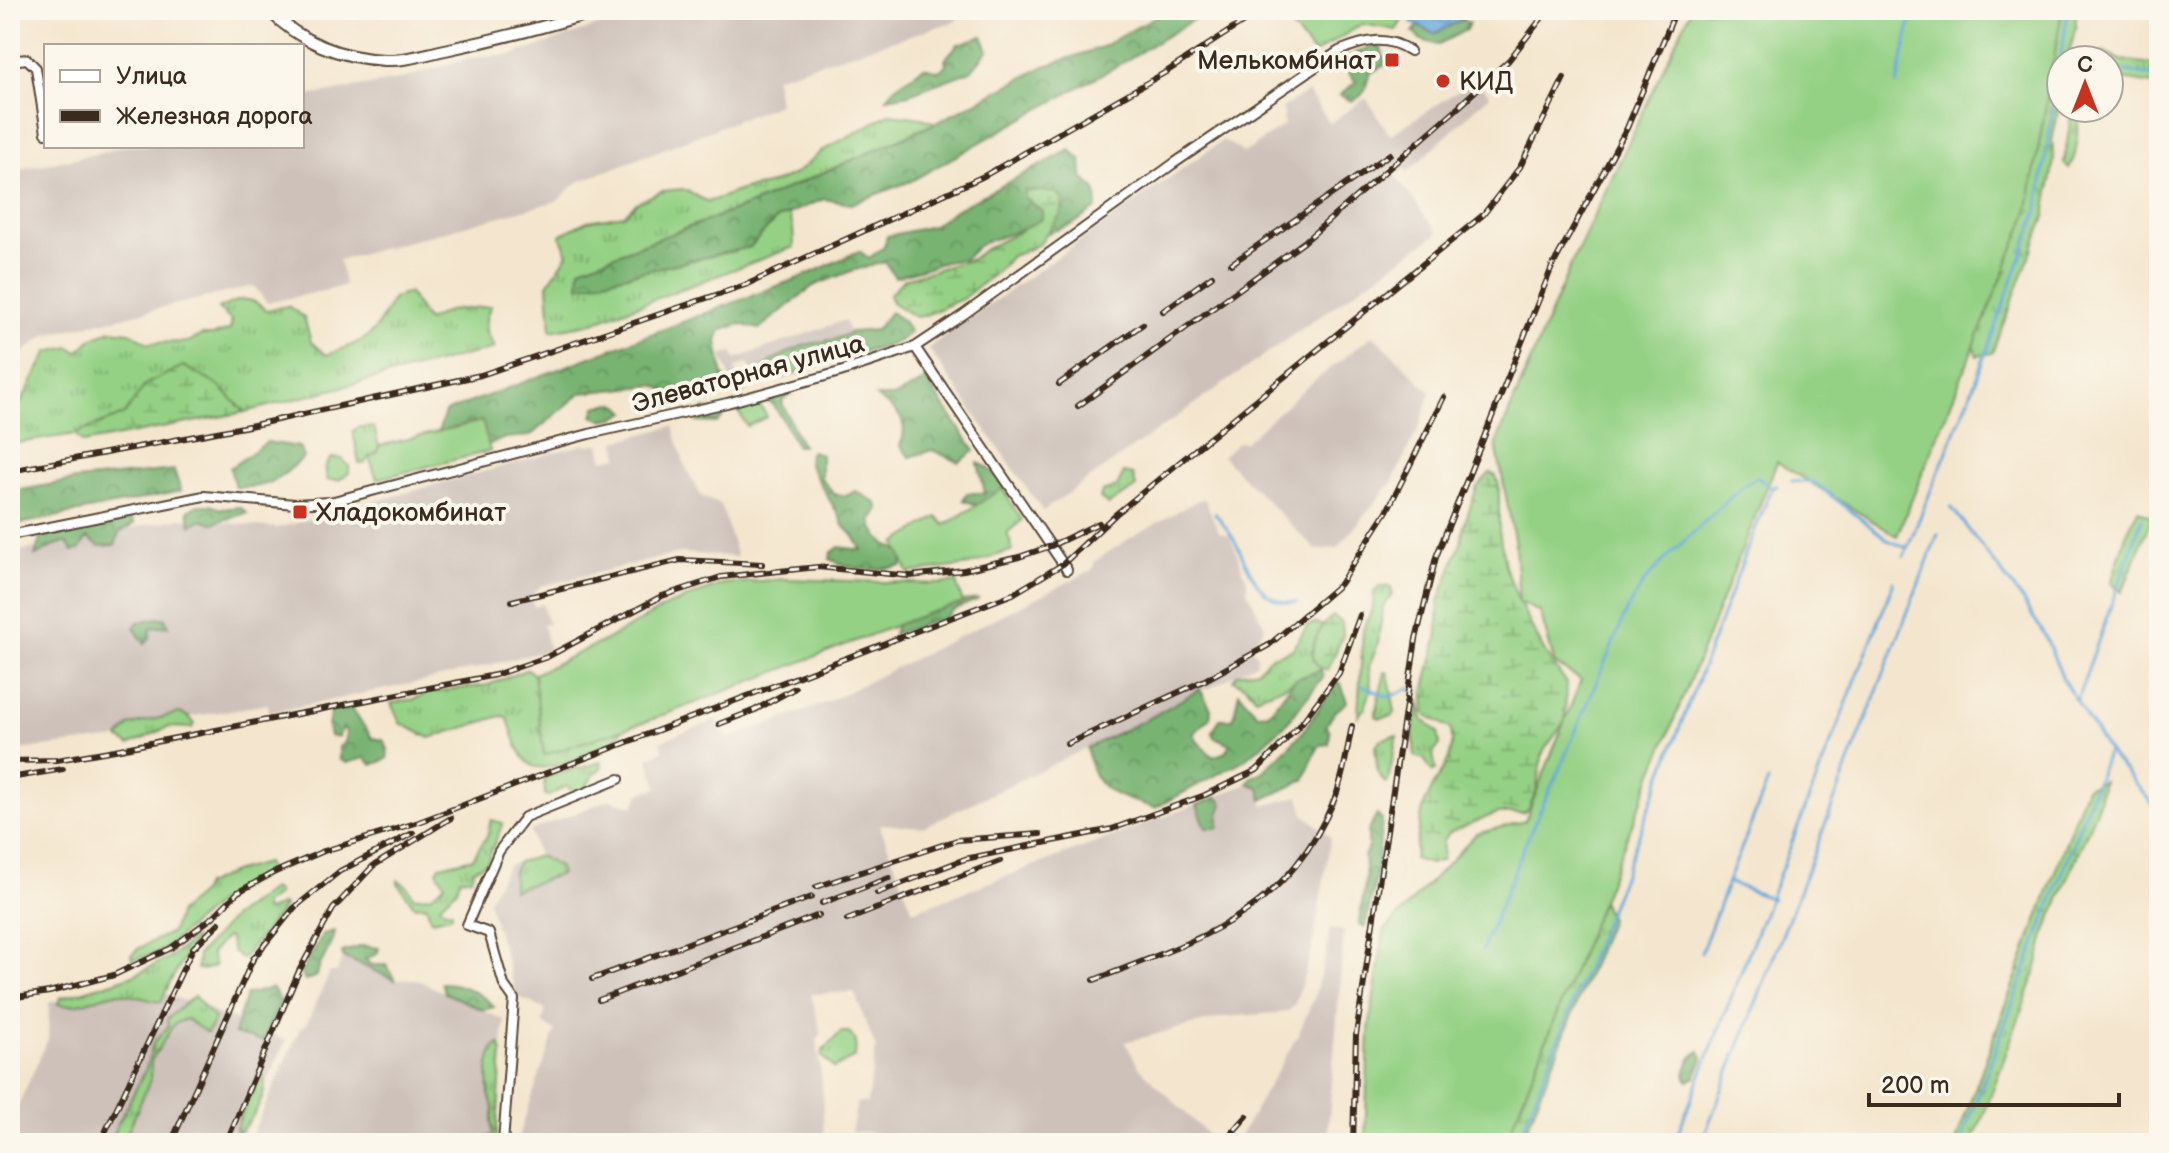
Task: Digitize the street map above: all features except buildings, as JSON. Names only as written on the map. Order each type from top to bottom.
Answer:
[{"type":"street","points":[[269,10],[285,27],[312,43],[351,55],[382,60],[397,60],[474,44],[600,10]]},
{"type":"street","name":"Элеваторная улица","points":[[10,535],[204,496],[295,504],[330,502],[589,434],[727,403],[840,372],[915,347],[1339,51],[1358,43],[1381,39],[1396,42],[1410,51]]},
{"type":"street","points":[[10,61],[27,59],[36,68],[44,120]]},
{"type":"street","points":[[915,347],[1067,570]]},
{"type":"street","points":[[503,1143],[514,999],[504,985],[489,933],[467,925],[499,851],[525,817],[619,779]]},
{"type":"shaded area","points":[[645,10],[971,10],[953,22],[775,77],[779,104],[578,182],[557,201],[339,260],[345,286],[267,303],[254,286],[46,335],[10,362],[10,171],[116,148],[304,148],[304,97],[398,80],[469,58],[512,55]]},
{"type":"shaded area","points":[[1473,78],[1490,95],[1408,172],[1405,169],[1395,175],[1438,233],[1043,511],[928,348],[1223,140],[1244,153],[1284,125],[1282,108],[1308,92],[1330,123],[1366,98],[1390,135],[1464,87],[1460,80]]},
{"type":"shaded area","points":[[845,320],[851,338],[753,374],[748,363],[735,368],[738,377],[731,380],[722,356],[732,352],[735,359]]},
{"type":"shaded area","points":[[1373,335],[1431,392],[1420,425],[1392,482],[1338,548],[1316,550],[1222,456],[1238,442],[1245,442],[1309,385]]},
{"type":"shaded area","points":[[673,426],[685,466],[701,496],[721,505],[737,557],[681,553],[541,586],[531,596],[534,607],[542,604],[548,623],[543,625],[549,650],[425,681],[287,709],[269,712],[268,704],[189,717],[179,713],[129,726],[119,738],[10,751],[10,553],[181,518],[277,528],[581,445],[600,444],[603,460],[619,457],[616,441]]},
{"type":"shaded area","points":[[1205,499],[1219,532],[1230,536],[1247,580],[1247,591],[1265,627],[1250,647],[1257,655],[1256,663],[923,827],[879,824],[913,911],[1256,780],[1264,806],[1299,796],[1304,814],[1331,837],[1312,949],[1295,1004],[1288,1012],[1225,1017],[1125,1042],[1139,1067],[1216,1143],[876,1143],[875,1133],[851,1132],[857,1102],[867,1103],[876,1048],[854,992],[811,994],[821,1033],[817,1042],[824,1141],[516,1143],[555,1031],[542,1023],[546,1010],[517,996],[488,900],[508,865],[538,856],[530,831],[609,800],[634,806],[640,793],[658,788],[648,758],[664,750],[660,741],[717,720],[721,730],[730,738],[821,705],[1092,570],[1095,561],[1130,538]]},
{"type":"shaded area","points":[[1330,928],[1344,931],[1327,1143],[1236,1143],[1299,1033],[1313,1000]]},
{"type":"shaded area","points":[[343,957],[395,980],[415,979],[504,1020],[495,1143],[248,1143],[301,1027],[306,1025],[330,972],[337,972]]},
{"type":"shaded area","points":[[132,981],[286,1040],[239,1143],[10,1143],[10,1123],[48,1039],[49,1003]]},
{"type":"green space","points":[[1167,10],[1209,10],[1122,63],[911,181],[851,204],[824,199],[776,219],[750,247],[579,286],[580,268],[759,201],[936,123],[1045,66],[1100,48]]},
{"type":"green space","points":[[1278,10],[1409,10],[1396,30],[1362,24],[1314,54]]},
{"type":"green space","points":[[1691,10],[2062,10],[2056,44],[2045,44],[2045,110],[2027,215],[1897,536],[1777,462],[1505,1143],[1365,1143],[1369,1030],[1384,931],[1476,834],[1525,821],[1581,680],[1555,664],[1540,612],[1519,602],[1515,544],[1496,444],[1568,271]]},
{"type":"green space","points":[[2055,10],[2076,10],[2072,44],[2046,44]]},
{"type":"green space","points":[[1462,20],[1469,23],[1466,30],[1437,45],[1419,39],[1413,32],[1418,26],[1434,34]]},
{"type":"green space","points":[[982,36],[988,50],[971,71],[909,94],[887,98],[895,87],[924,67],[939,71],[958,44]]},
{"type":"green space","points":[[1373,45],[1381,48],[1386,64],[1369,74],[1362,94],[1351,101],[1340,95],[1356,82],[1340,61]]},
{"type":"green space","points":[[2045,50],[2045,124],[2055,124],[2052,141],[2054,159],[2045,217],[1992,353],[1977,356],[1972,341]]},
{"type":"green space","points":[[2125,61],[2159,65],[2159,85],[2125,80]]},
{"type":"green space","points":[[889,114],[936,123],[759,201],[581,268],[750,247],[776,219],[789,214],[794,247],[588,324],[551,331],[548,284],[568,254],[560,235],[587,221],[624,215],[636,203],[662,191],[683,189],[708,202],[744,189],[768,185],[795,174],[822,151]]},
{"type":"green space","points":[[2070,124],[2078,124],[2075,155],[2069,168],[2064,163]]},
{"type":"green space","points":[[1070,150],[1081,160],[1082,177],[1096,190],[1097,208],[1073,224],[1048,233],[1036,224],[980,244],[964,259],[895,277],[885,262],[851,271],[813,286],[759,329],[740,324],[721,330],[717,341],[723,376],[729,382],[746,386],[745,392],[722,392],[688,402],[655,385],[581,393],[530,436],[505,438],[445,462],[434,445],[445,412],[809,274],[859,251],[869,258],[884,247],[887,236],[933,226],[953,211]]},
{"type":"green space","points":[[1025,190],[1057,193],[1063,200],[1061,214],[1039,244],[1011,256],[999,270],[962,299],[923,316],[915,317],[892,302],[889,295],[904,279],[972,259],[1042,219],[1042,211],[1025,198]]},
{"type":"green space","points":[[409,293],[427,321],[448,311],[491,306],[486,327],[495,348],[245,412],[218,385],[146,384],[124,415],[75,434],[10,444],[10,410],[18,408],[48,352],[70,347],[78,352],[93,338],[110,330],[130,332],[148,343],[188,342],[202,335],[230,330],[232,321],[218,309],[249,300],[266,310],[288,306],[304,317],[311,342],[326,355],[368,336],[393,298]]},
{"type":"green space","points":[[890,312],[903,321],[910,332],[895,343],[776,379],[751,380],[772,360],[804,345],[836,339],[851,332],[876,330]]},
{"type":"green space","points":[[183,366],[218,385],[245,412],[83,443],[75,434],[124,415],[146,384]]},
{"type":"green space","points":[[926,380],[975,451],[959,462],[932,450],[910,457],[900,446],[904,430],[900,417],[876,397],[894,397]]},
{"type":"green space","points":[[788,387],[792,393],[782,400],[783,405],[802,446],[797,446],[780,415],[767,400],[772,393]]},
{"type":"green space","points":[[611,403],[626,412],[610,419],[593,416],[596,407]]},
{"type":"green space","points":[[760,405],[767,417],[747,426],[738,411]]},
{"type":"green space","points":[[704,409],[720,412],[722,418],[717,423],[697,422]]},
{"type":"green space","points":[[482,421],[490,451],[377,479],[369,457],[377,453],[379,446]]},
{"type":"green space","points":[[359,427],[374,427],[379,446],[377,453],[364,464],[359,463],[353,431]]},
{"type":"green space","points":[[267,442],[299,447],[304,457],[273,481],[257,486],[235,487],[230,468]]},
{"type":"green space","points":[[812,451],[821,455],[821,478],[834,494],[846,496],[856,491],[876,503],[879,509],[871,521],[873,527],[882,541],[903,552],[902,566],[865,569],[830,559],[831,553],[839,547],[862,550],[842,524],[808,463]]},
{"type":"green space","points":[[331,458],[342,459],[349,466],[349,473],[339,480],[327,480],[325,467]]},
{"type":"green space","points":[[978,463],[1000,481],[1010,508],[979,506],[963,500],[967,493],[985,493]]},
{"type":"green space","points":[[174,470],[181,491],[10,526],[10,492],[76,480]]},
{"type":"green space","points":[[1124,473],[1133,475],[1136,487],[1108,505],[1100,498],[1102,492],[1117,487]]},
{"type":"green space","points":[[1490,473],[1496,476],[1499,487],[1499,531],[1505,566],[1543,649],[1566,683],[1565,721],[1543,752],[1536,792],[1528,810],[1522,813],[1497,813],[1450,832],[1443,841],[1442,860],[1430,864],[1414,859],[1419,827],[1427,799],[1448,760],[1452,739],[1450,728],[1425,714],[1424,693],[1438,634],[1439,601],[1461,543],[1477,487]]},
{"type":"green space","points":[[1002,489],[1022,520],[1007,533],[1013,550],[969,565],[908,573],[896,543],[937,517],[945,525]]},
{"type":"green space","points":[[198,505],[221,509],[240,507],[247,513],[213,523],[201,520],[191,525],[188,511]]},
{"type":"green space","points":[[2138,510],[2152,517],[2122,592],[2111,583],[2126,535]]},
{"type":"green space","points":[[131,518],[134,524],[119,533],[115,545],[99,546],[87,538],[79,550],[72,551],[67,543],[62,543],[35,556],[41,536]]},
{"type":"green space","points":[[786,579],[956,582],[963,603],[928,613],[648,721],[544,755],[534,674],[604,641],[669,605],[723,584]]},
{"type":"green space","points":[[894,582],[962,601],[979,599],[953,610],[945,618],[893,634],[898,619],[876,583]]},
{"type":"green space","points":[[1379,586],[1391,587],[1392,595],[1383,608],[1378,643],[1369,667],[1371,689],[1365,708],[1358,716],[1363,630],[1373,607],[1374,592]]},
{"type":"green space","points":[[1333,616],[1342,623],[1343,635],[1328,670],[1319,667],[1313,653],[1321,628]]},
{"type":"green space","points":[[165,618],[169,626],[151,628],[150,638],[145,644],[134,628],[138,622]]},
{"type":"green space","points":[[1315,623],[1334,629],[1321,670],[1256,698],[1246,686],[1233,680],[1237,674],[1257,670],[1272,656],[1292,650],[1307,626]]},
{"type":"green space","points":[[528,669],[544,691],[538,707],[544,725],[633,707],[619,735],[578,758],[540,767],[533,766],[523,757],[507,717],[501,716],[430,738],[400,723],[391,703],[415,699],[426,693],[488,685]]},
{"type":"green space","points":[[1321,670],[1323,677],[1285,725],[1246,759],[1155,808],[1118,796],[1101,784],[1095,775],[1087,748],[1200,689],[1211,709],[1210,718],[1194,733],[1197,741],[1213,757],[1226,752],[1231,744],[1214,737],[1212,732],[1220,719],[1233,719],[1239,692],[1257,714],[1269,713],[1295,679]]},
{"type":"green space","points":[[1385,672],[1388,673],[1395,712],[1392,716],[1380,718],[1376,716],[1376,711]]},
{"type":"green space","points":[[1337,682],[1341,684],[1347,702],[1326,725],[1330,731],[1329,744],[1320,745],[1304,780],[1262,800],[1260,788],[1248,783],[1301,734]]},
{"type":"green space","points":[[1419,700],[1423,720],[1438,732],[1440,744],[1433,754],[1436,770],[1432,771],[1424,759],[1415,756],[1413,732]]},
{"type":"green space","points":[[344,708],[354,711],[372,738],[383,740],[388,749],[387,759],[372,765],[365,758],[346,763],[339,759],[339,747],[345,742],[346,731],[343,728],[338,737],[330,736],[328,727],[331,710]]},
{"type":"green space","points":[[179,713],[189,717],[195,724],[192,728],[169,727],[129,745],[119,738],[129,726]]},
{"type":"green space","points":[[1397,736],[1388,782],[1385,783],[1378,772],[1375,747],[1380,740]]},
{"type":"green space","points":[[601,762],[602,767],[583,792],[567,786],[549,796],[545,795],[544,778]]},
{"type":"green space","points":[[2103,781],[2099,803],[2046,931],[2035,974],[1981,1122],[1971,1143],[1955,1143],[2086,787]]},
{"type":"green space","points":[[1217,797],[1223,804],[1219,828],[1206,828],[1197,805]]},
{"type":"green space","points":[[1377,815],[1382,820],[1376,877],[1365,927],[1359,924],[1366,877],[1364,857],[1368,847],[1368,831]]},
{"type":"green space","points":[[491,820],[503,823],[487,862],[474,869],[471,878],[460,878],[457,889],[440,905],[452,911],[451,916],[431,920],[426,905],[414,906],[398,880],[414,897],[431,896],[445,884],[437,871],[440,866],[473,858],[487,836]]},
{"type":"green space","points":[[539,856],[559,867],[561,874],[513,890],[513,871],[518,862]]},
{"type":"green space","points":[[266,863],[270,871],[223,898],[162,951],[132,960],[131,955],[139,948],[172,932],[179,912],[202,892],[205,885],[233,872]]},
{"type":"green space","points":[[272,889],[277,891],[277,895],[264,904],[264,910],[283,904],[284,907],[242,959],[233,952],[226,937],[211,953],[215,966],[197,969],[198,955],[232,918]]},
{"type":"green space","points":[[1602,900],[1610,919],[1521,1143],[1505,1143]]},
{"type":"green space","points":[[334,931],[316,976],[305,981],[301,973],[323,934]]},
{"type":"green space","points":[[194,938],[161,1002],[116,993],[82,1003],[58,1004],[60,998],[148,969]]},
{"type":"green space","points":[[363,946],[379,948],[377,954],[365,959],[372,965],[386,965],[395,980],[343,957],[342,952]]},
{"type":"green space","points":[[441,983],[470,990],[494,1007],[483,1010],[445,993]]},
{"type":"green space","points":[[272,988],[281,1001],[262,1041],[234,1034],[246,995]]},
{"type":"green space","points":[[194,996],[215,1019],[207,1033],[186,1019],[174,1024],[151,1061],[151,1078],[123,1143],[108,1143],[146,1069],[153,1043],[168,1027],[167,1019]]},
{"type":"green space","points":[[841,1032],[849,1032],[856,1041],[855,1057],[834,1068],[822,1052]]},
{"type":"green space","points":[[499,1044],[502,1052],[496,1143],[479,1143],[493,1135],[494,1109],[489,1094],[488,1069],[493,1048]]},
{"type":"green space","points":[[1700,1051],[1703,1059],[1695,1077],[1688,1081],[1685,1075],[1688,1064]]},
{"type":"green space","points":[[261,1067],[264,1081],[262,1098],[253,1115],[236,1134],[236,1128]]},
{"type":"water","points":[[1415,10],[1469,10],[1462,20],[1434,34],[1411,22]]},
{"type":"waterway","points":[[1897,84],[1913,10]]},
{"type":"waterway","points":[[1904,556],[1971,393],[2037,213],[2068,10]]},
{"type":"waterway","points":[[2125,72],[2159,77]]},
{"type":"waterway","points":[[1482,951],[1628,608],[1644,582],[1744,485],[1757,477],[1772,488]]},
{"type":"waterway","points":[[1792,481],[1815,483],[1888,540],[1907,548]]},
{"type":"waterway","points":[[1517,1143],[1624,874],[1752,537],[1772,488],[1777,486]]},
{"type":"waterway","points":[[1951,507],[2019,595],[2045,636],[2064,681],[2108,751],[2159,812]]},
{"type":"waterway","points":[[1215,513],[1265,592],[1284,602],[1297,602]]},
{"type":"waterway","points":[[2077,700],[2142,519]]},
{"type":"waterway","points":[[1706,1131],[1938,534]]},
{"type":"waterway","points":[[1674,1143],[1894,582]]},
{"type":"waterway","points":[[1363,686],[1390,697],[1407,689],[1418,690]]},
{"type":"waterway","points":[[1960,1143],[2108,751]]},
{"type":"waterway","points":[[1728,882],[1768,781]]},
{"type":"waterway","points":[[1701,953],[1728,882],[1772,899]]},
{"type":"railway","points":[[10,471],[254,425],[481,375],[748,284],[984,176],[1166,72],[1262,10]]},
{"type":"railway","points":[[1461,104],[1509,60],[1548,10]]},
{"type":"railway","points":[[1353,1143],[1356,1035],[1416,639],[1436,557],[1552,267],[1627,128],[1676,10]]},
{"type":"railway","points":[[10,998],[49,992],[114,975],[171,948],[213,917],[238,892],[324,851],[419,822],[1013,594],[1063,564],[1116,514],[1483,215],[1520,167],[1564,78]]},
{"type":"railway","points":[[1078,406],[1304,242],[1468,99]]},
{"type":"railway","points":[[1231,264],[1390,154]]},
{"type":"railway","points":[[1163,311],[1212,276]]},
{"type":"railway","points":[[1059,384],[1143,324]]},
{"type":"railway","points":[[1067,744],[1205,680],[1269,645],[1340,584],[1387,511],[1444,397]]},
{"type":"railway","points":[[10,761],[57,760],[115,750],[495,675],[547,657],[662,596],[721,577],[818,567],[910,576],[964,570],[1051,546],[1099,523]]},
{"type":"railway","points":[[512,601],[680,560],[762,564]]},
{"type":"railway","points":[[877,893],[965,859],[1112,829],[1205,795],[1257,770],[1300,725],[1339,673],[1360,615]]},
{"type":"railway","points":[[719,724],[755,710],[795,688]]},
{"type":"railway","points":[[1094,980],[1205,935],[1237,917],[1266,895],[1292,869],[1315,837],[1335,798],[1352,726]]},
{"type":"railway","points":[[10,778],[63,769]]},
{"type":"railway","points":[[226,1143],[299,971],[333,909],[373,866],[451,818]]},
{"type":"railway","points":[[171,1143],[253,959],[294,908],[340,871],[413,833]]},
{"type":"railway","points":[[816,887],[957,840],[1040,834]]},
{"type":"railway","points":[[882,906],[1000,861]]},
{"type":"railway","points":[[822,903],[889,878]]},
{"type":"railway","points":[[592,979],[812,897]]},
{"type":"railway","points":[[847,920],[878,908]]},
{"type":"railway","points":[[599,1000],[819,915]]},
{"type":"railway","points":[[100,1143],[193,948],[219,923]]},
{"type":"railway","points":[[1223,1143],[1247,1116]]},
{"type":"place","name":"Мелькомбинат","points":[[1392,60]]},
{"type":"place","name":"КИД","points":[[1443,81]]},
{"type":"place","name":"Хладокомбинат","points":[[300,512]]}]
